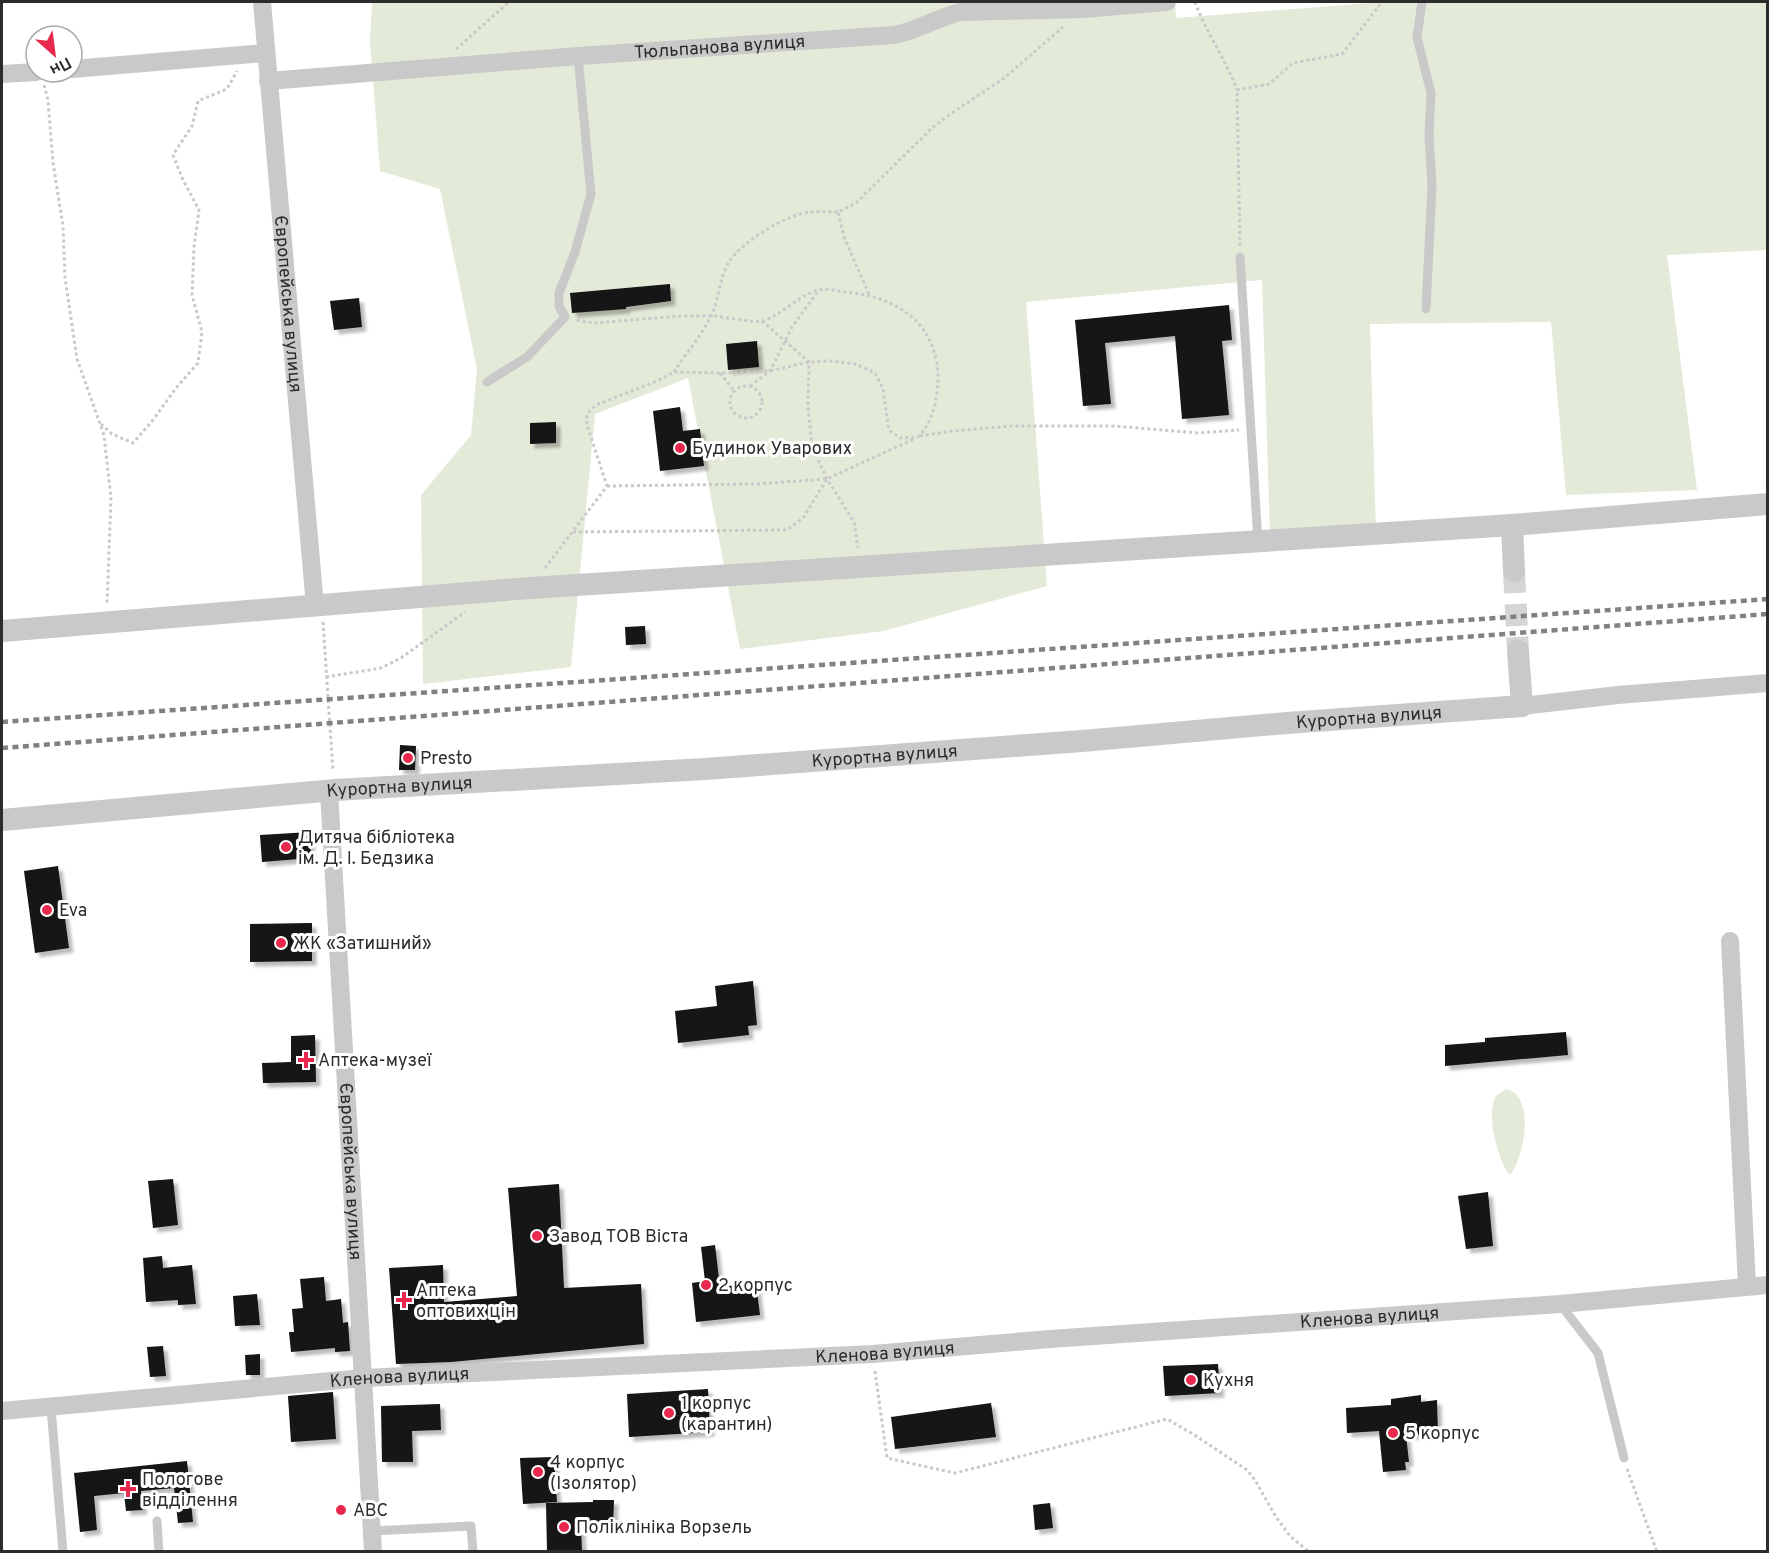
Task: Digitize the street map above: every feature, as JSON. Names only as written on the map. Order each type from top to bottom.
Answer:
[{"type":"street","name":"Європейська вулиця","points":[[262,2],[319,606]]},
{"type":"street","name":"Тюльпанова вулиця","points":[[268,81],[578,56],[894,35],[906,33],[948,15],[961,12],[1083,9],[1167,2]]},
{"type":"street","points":[[84,68],[266,53]]},
{"type":"street","points":[[2,74],[24,76]]},
{"type":"street","points":[[2,631],[530,588],[1512,525],[1767,504]]},
{"type":"street","points":[[1512,525],[1514,571]]},
{"type":"street","points":[[1518,651],[1522,706]]},
{"type":"street","name":"Курортна вулиця","points":[[2,820],[332,790],[716,768],[1093,740],[1522,706],[1767,683]]},
{"type":"street","name":"Європейська вулиця","points":[[332,790],[373,1551]]},
{"type":"street","points":[[1730,941],[1747,1286]]},
{"type":"street","name":"Кленова вулиця","points":[[2,1412],[364,1378],[873,1354],[1050,1339],[1560,1304],[1767,1285]]},
{"type":"lane","points":[[1422,2],[1417,37],[1431,93],[1429,135],[1432,186],[1426,309]]},
{"type":"lane","points":[[487,382],[527,357],[565,317],[559,306],[559,293],[575,252],[591,194],[578,56]]},
{"type":"lane","points":[[1240,257],[1258,541]]},
{"type":"lane","points":[[1560,1304],[1598,1353],[1624,1458]]},
{"type":"lane","points":[[51,1408],[63,1551]]},
{"type":"lane","points":[[157,1521],[159,1551]]},
{"type":"lane","points":[[372,1531],[471,1526],[473,1551]]},
{"type":"path","points":[[434,68],[509,2]]},
{"type":"path","points":[[1195,2],[1237,90],[1240,257]]},
{"type":"path","points":[[1237,90],[1269,84],[1293,63],[1342,54],[1382,2]]},
{"type":"path","points":[[607,486],[588,428],[586,419],[588,413],[596,405],[674,372],[711,316],[719,296],[723,273],[739,250],[781,221],[810,212],[838,212],[856,203],[932,128],[1003,79],[1083,9]]},
{"type":"path","points":[[100,423],[112,434],[133,443],[198,363],[202,332],[192,295],[194,247],[199,210],[173,155],[192,126],[198,101],[227,89],[237,72],[235,56]]},
{"type":"path","points":[[42,84],[48,100],[53,163],[63,226],[65,278],[77,358],[104,435],[111,498],[106,623]]},
{"type":"path","points":[[838,212],[844,237],[869,294]]},
{"type":"path","points":[[565,317],[594,323],[711,316],[762,321],[819,289],[869,294],[892,304],[914,319],[926,332],[934,348],[938,370],[934,407],[930,421],[918,436],[827,479],[756,484],[607,486]]},
{"type":"path","points":[[750,386],[758,392],[762,406],[757,414],[747,418],[736,415],[729,400],[734,390],[750,386],[770,371],[784,340],[819,289]]},
{"type":"path","points":[[762,321],[809,362],[809,426],[815,454],[827,479],[854,522],[860,567]]},
{"type":"path","points":[[674,372],[770,371],[809,362],[831,361],[855,364],[870,370],[878,377],[882,385],[889,430],[900,438],[1014,426],[1114,426],[1198,433],[1250,429]]},
{"type":"path","points":[[720,373],[734,390]]},
{"type":"path","points":[[572,532],[787,531],[803,518],[827,479]]},
{"type":"path","points":[[530,588],[607,486]]},
{"type":"path","points":[[326,677],[381,668],[401,658],[460,617],[486,592]]},
{"type":"path","points":[[319,606],[326,677],[332,790]]},
{"type":"path","points":[[873,1354],[887,1458],[955,1473],[1167,1419],[1247,1470],[1290,1536],[1309,1551]]},
{"type":"path","points":[[1624,1458],[1657,1551]]},
{"type":"green space","points":[[372,2],[1175,2],[1176,18],[1383,2],[1767,2],[1767,250],[1667,255],[1697,490],[1566,495],[1551,322],[1370,324],[1376,534],[1270,535],[1262,280],[1026,302],[1047,586],[883,631],[740,649],[688,378],[595,414],[571,667],[423,684],[421,495],[471,435],[477,369],[440,189],[380,171],[370,41]]},
{"type":"green space","points":[[1506,1089],[1515,1094],[1521,1102],[1525,1127],[1520,1154],[1511,1174],[1504,1166],[1497,1147],[1492,1115],[1495,1098]]},
{"type":"building","points":[[670,284],[671,301],[626,307],[626,309],[572,313],[570,293]]},
{"type":"building","points":[[359,298],[362,327],[334,330],[330,301]]},
{"type":"building","points":[[1229,305],[1232,340],[1222,341],[1229,415],[1182,419],[1175,336],[1105,343],[1111,404],[1083,406],[1075,320]]},
{"type":"building","points":[[757,341],[759,367],[728,370],[726,344]]},
{"type":"building","name":"Будинок Уварових","points":[[680,407],[683,431],[700,429],[704,466],[660,471],[653,411]]},
{"type":"building","points":[[556,422],[556,443],[530,444],[530,423]]},
{"type":"building","points":[[645,626],[646,644],[626,645],[625,627]]},
{"type":"building","name":"Presto","points":[[400,745],[416,746],[415,770],[399,770]]},
{"type":"building","name":"Дитяча бібліотека ім. Д. І. Бедзика","points":[[310,832],[311,858],[262,862],[260,835]]},
{"type":"building","name":"Eva","points":[[58,866],[69,948],[35,953],[24,871]]},
{"type":"building","name":"ЖК «Затишний»","points":[[312,923],[312,961],[250,962],[250,924]]},
{"type":"building","points":[[753,981],[757,1025],[748,1026],[749,1035],[678,1043],[675,1011],[717,1006],[715,986]]},
{"type":"building","points":[[1566,1032],[1568,1055],[1445,1066],[1445,1045],[1485,1042],[1485,1038]]},
{"type":"building","points":[[315,1035],[316,1082],[263,1083],[262,1063],[291,1062],[291,1036]]},
{"type":"building","points":[[173,1179],[178,1225],[153,1228],[148,1181]]},
{"type":"building","points":[[559,1184],[564,1288],[641,1284],[644,1344],[451,1362],[396,1364],[389,1268],[443,1265],[444,1302],[517,1296],[508,1188]]},
{"type":"building","points":[[1488,1192],[1493,1246],[1466,1249],[1458,1196]]},
{"type":"building","name":"2 корпус","points":[[715,1245],[720,1287],[756,1283],[760,1315],[696,1322],[692,1283],[705,1281],[701,1247]]},
{"type":"building","points":[[162,1256],[163,1268],[192,1265],[196,1304],[178,1305],[178,1300],[146,1302],[143,1258]]},
{"type":"building","points":[[324,1277],[326,1301],[341,1299],[343,1323],[348,1322],[350,1351],[335,1352],[335,1348],[291,1352],[289,1332],[294,1332],[292,1309],[303,1308],[300,1279]]},
{"type":"building","points":[[257,1294],[260,1325],[235,1326],[233,1296]]},
{"type":"building","points":[[163,1346],[166,1376],[150,1377],[147,1347]]},
{"type":"building","points":[[260,1354],[260,1375],[246,1375],[245,1355]]},
{"type":"building","name":"Кухня","points":[[1218,1364],[1220,1393],[1165,1396],[1163,1366]]},
{"type":"building","name":"1 корпус (карантин)","points":[[708,1389],[710,1432],[629,1437],[627,1394]]},
{"type":"building","points":[[333,1392],[336,1439],[291,1442],[288,1396]]},
{"type":"building","name":"5 корпус","points":[[1421,1395],[1421,1402],[1437,1400],[1438,1434],[1406,1435],[1409,1462],[1405,1462],[1406,1470],[1383,1472],[1379,1431],[1347,1433],[1346,1408],[1391,1405],[1391,1399]]},
{"type":"building","points":[[991,1403],[996,1437],[895,1449],[891,1417]]},
{"type":"building","points":[[440,1404],[441,1430],[412,1431],[413,1462],[382,1462],[381,1406]]},
{"type":"building","name":"4 корпус (Ізолятор)","points":[[554,1457],[557,1502],[523,1504],[520,1458]]},
{"type":"building","name":"Пологове відділення","points":[[187,1461],[193,1522],[178,1523],[174,1488],[141,1491],[143,1510],[126,1511],[124,1493],[94,1496],[97,1530],[80,1532],[74,1473]]},
{"type":"building","name":"Поліклініка Ворзель","points":[[593,1500],[614,1500],[613,1527],[581,1527],[582,1551],[547,1551],[546,1503],[593,1502]]},
{"type":"building","points":[[1050,1503],[1053,1528],[1035,1530],[1033,1505]]},
{"type":"tunnel","points":[[1514,571],[1518,651]]},
{"type":"railway","points":[[2,722],[1768,599]]},
{"type":"railway","points":[[2,748],[1768,614]]},
{"type":"place","name":"Будинок Уварових","points":[[680,448]]},
{"type":"place","name":"Presto","points":[[408,758]]},
{"type":"place","name":"Дитяча бібліотека ім. Д. І. Бедзика","points":[[286,847]]},
{"type":"place","name":"Eva","points":[[47,910]]},
{"type":"place","name":"ЖК «Затишний»","points":[[281,943]]},
{"type":"place","name":"Аптека-музеї","points":[[306,1060]]},
{"type":"place","name":"Завод ТОВ Віста","points":[[537,1236]]},
{"type":"place","name":"2 корпус","points":[[706,1285]]},
{"type":"place","name":"Аптека оптових цін","points":[[404,1300]]},
{"type":"place","name":"Кухня","points":[[1191,1380]]},
{"type":"place","name":"1 корпус (карантин)","points":[[669,1413]]},
{"type":"place","name":"5 корпус","points":[[1393,1433]]},
{"type":"place","name":"4 корпус (Ізолятор)","points":[[538,1472]]},
{"type":"place","name":"Пологове відділення","points":[[128,1489]]},
{"type":"place","name":"ABC","points":[[341,1510]]},
{"type":"place","name":"Поліклініка Ворзель","points":[[564,1527]]}]
